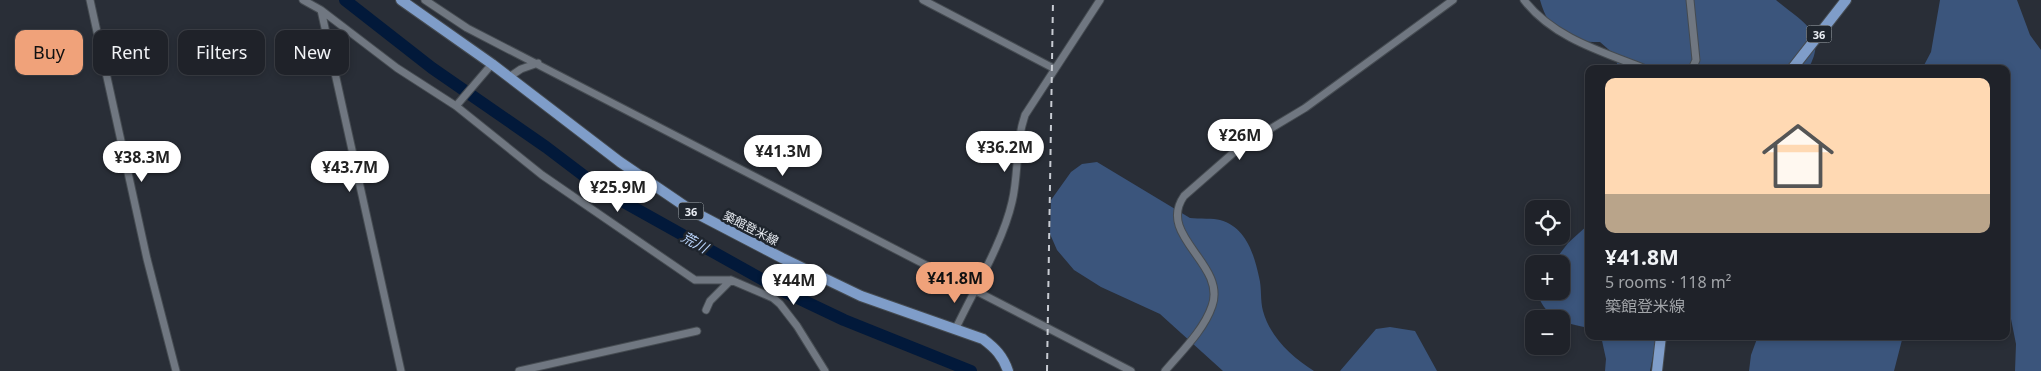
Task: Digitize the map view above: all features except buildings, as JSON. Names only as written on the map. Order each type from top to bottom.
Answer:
[{"type":"main road","name":"築館登米線","points":[[401,0],[492,64],[620,162],[699,215],[861,296],[983,339],[995,348],[1008,370]]},
{"type":"main road","name":"36","points":[[1795,65],[1846,0]]},
{"type":"main road","points":[[1657,371],[1661,340]]},
{"type":"street","points":[[90,0],[147,259],[176,371]]},
{"type":"street","points":[[303,0],[321,10],[397,68],[458,104],[542,175],[695,280],[731,280],[773,298],[797,326],[825,371]]},
{"type":"street","points":[[425,0],[467,28],[1131,371]]},
{"type":"street","points":[[923,0],[1055,69]]},
{"type":"street","points":[[956,328],[1007,220],[1013,200],[1020,131],[1025,115],[1100,0]]},
{"type":"street","points":[[1165,371],[1208,316],[1213,305],[1215,290],[1213,279],[1178,225],[1178,204],[1184,196],[1240,147],[1305,108],[1453,0]]},
{"type":"street","points":[[1524,0],[1552,27],[1576,40],[1636,65]]},
{"type":"street","points":[[1690,0],[1696,60],[1694,65]]},
{"type":"street","points":[[321,10],[401,371]]},
{"type":"street","points":[[458,104],[492,64]]},
{"type":"street","points":[[508,77],[521,69],[538,64]]},
{"type":"street","points":[[706,310],[710,301],[731,280]]},
{"type":"street","points":[[519,371],[698,331]]},
{"type":"shaded area","points":[[1540,0],[1776,0],[1810,29],[1816,46],[1810,65],[1617,65],[1616,56],[1600,42],[1578,40],[1561,34],[1554,29],[1544,12]]},
{"type":"shaded area","points":[[1940,0],[2017,0],[2030,35],[2041,50],[2041,371],[2015,371],[2016,344],[2010,319],[2010,65],[1924,65],[1931,52]]},
{"type":"shaded area","points":[[1097,162],[1190,218],[1217,219],[1236,229],[1247,242],[1254,259],[1260,281],[1263,311],[1266,320],[1283,346],[1314,371],[1223,371],[1160,314],[1101,287],[1074,270],[1057,250],[1050,234],[1051,200],[1071,172],[1082,164]]},
{"type":"shaded area","points":[[1585,228],[1585,327],[1570,324],[1570,310],[1546,310],[1540,300],[1570,300],[1570,255],[1559,255]]},
{"type":"shaded area","points":[[1390,327],[1415,331],[1437,371],[1340,371],[1376,329]]},
{"type":"shaded area","points":[[1602,340],[1656,340],[1650,371],[1605,371],[1606,359]]},
{"type":"shaded area","points":[[1757,340],[1902,340],[1894,371],[1749,371],[1751,355]]},
{"type":"waterway","name":"荒川","points":[[345,0],[432,68],[546,147],[604,191],[783,291],[844,320],[971,371]]},
{"type":"railway","points":[[1047,371],[1053,0]]}]
